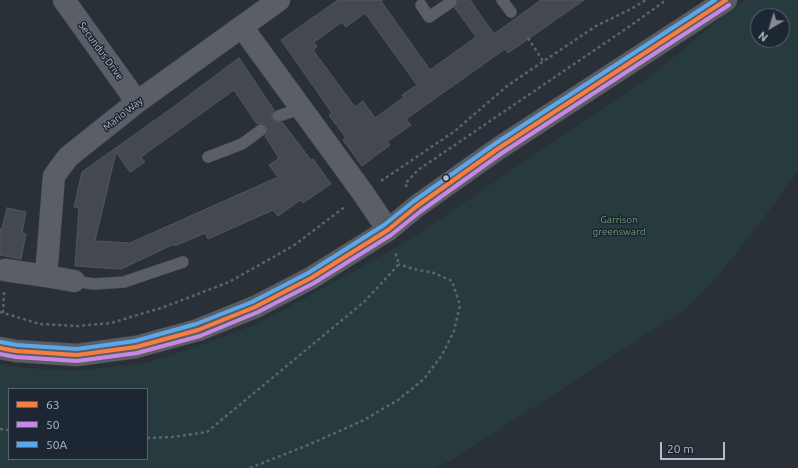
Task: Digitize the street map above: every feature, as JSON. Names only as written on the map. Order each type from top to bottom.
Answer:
[{"type":"street","name":"Secundus Drive","points":[[64,0],[137,102]]},
{"type":"street","name":"Mario Way","points":[[46,276],[54,176],[68,157],[137,102],[279,0]]},
{"type":"street","points":[[0,348],[16,351],[77,355],[136,347],[198,330],[262,304],[311,278],[388,230],[417,206],[499,148],[726,0]]},
{"type":"street","points":[[242,27],[363,193],[388,230]]},
{"type":"street","points":[[5,270],[74,281]]},
{"type":"lane","points":[[502,0],[511,12]]},
{"type":"lane","points":[[421,5],[429,17],[451,2]]},
{"type":"lane","points":[[278,116],[301,109]]},
{"type":"lane","points":[[208,158],[242,144],[261,130]]},
{"type":"lane","points":[[74,281],[94,284],[124,282],[183,262]]},
{"type":"path","points":[[0,312],[40,324],[78,326],[111,323],[164,307],[229,282],[293,246],[363,193],[455,131],[507,86],[543,61],[596,26],[646,0]]},
{"type":"path","points":[[417,206],[405,184],[418,170],[666,0]]},
{"type":"path","points":[[528,38],[543,61]]},
{"type":"path","points":[[250,468],[308,445],[364,420],[398,400],[424,379],[437,361],[454,332],[460,305],[452,281],[434,273],[413,269],[400,264],[388,230]]},
{"type":"path","points":[[148,438],[172,438],[207,432],[365,301],[400,264]]},
{"type":"green space","name":"Garrison greensward","points":[[746,0],[798,0],[798,170],[769,211],[721,272],[687,308],[452,460],[434,468],[0,468],[0,364],[28,368],[73,371],[147,363],[213,341],[261,322],[409,240],[655,73],[724,15]]},
{"type":"building","points":[[338,0],[383,0],[381,1],[430,70],[476,37],[455,8],[458,0],[470,0],[494,34],[541,0],[584,0],[508,53],[505,49],[406,119],[411,125],[387,142],[390,145],[362,166],[343,140],[346,138],[329,115],[332,113],[281,40]],"holes":[[[365,13],[417,85],[402,95],[404,97],[375,118],[363,101],[355,107],[313,50],[317,47],[314,42],[342,22],[346,27]]]},
{"type":"building","points":[[239,58],[274,110],[271,115],[273,121],[277,123],[282,122],[311,160],[313,159],[331,184],[303,203],[300,200],[278,216],[273,210],[208,239],[205,233],[175,246],[174,244],[121,269],[75,266],[79,208],[74,207],[82,172]],"holes":[[[234,90],[257,124],[263,123],[267,126],[268,132],[265,136],[279,158],[269,165],[278,177],[130,243],[95,241],[116,152],[130,172],[145,162],[141,157]]]},
{"type":"building","points":[[7,208],[26,212],[22,233],[26,234],[21,259],[0,255],[0,229],[2,229]]},
{"type":"transit line","name":"50A","points":[[1,342],[17,345],[77,349],[135,341],[196,324],[252,302],[308,273],[384,225],[414,201],[496,143],[715,0]]},
{"type":"transit line","name":"63","points":[[0,348],[16,351],[77,355],[136,347],[198,330],[255,307],[311,278],[388,230],[417,206],[499,148],[726,0]]},
{"type":"transit line","name":"50","points":[[0,354],[16,357],[77,361],[137,353],[200,336],[258,312],[314,283],[391,235],[421,211],[502,153],[729,5]]}]
